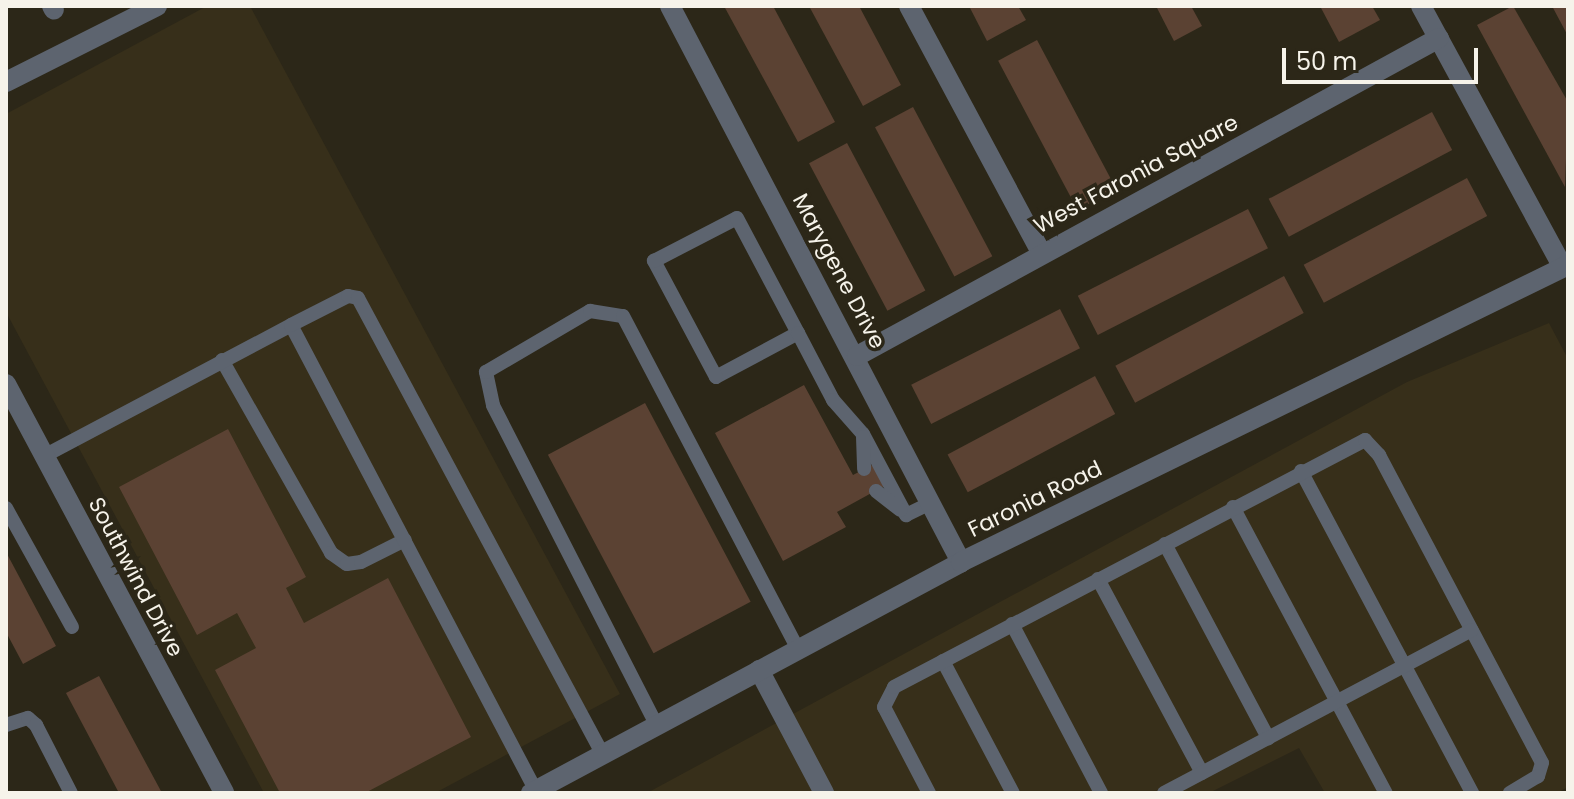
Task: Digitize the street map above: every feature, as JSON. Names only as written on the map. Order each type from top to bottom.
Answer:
[{"type":"street","points":[[6,82],[157,6]]},
{"type":"street","name":"Marygene Drive","points":[[670,6],[857,356],[961,562]]},
{"type":"street","points":[[909,6],[1041,252]]},
{"type":"street","points":[[1421,6],[1566,266]]},
{"type":"street","name":"West Faronia Square","points":[[857,356],[1041,252],[1439,38]]},
{"type":"street","name":"Faronia Road","points":[[533,792],[961,562],[1566,266]]},
{"type":"street","name":"Southwind Drive","points":[[6,384],[224,793]]},
{"type":"street","points":[[759,670],[824,793]]},
{"type":"lane","points":[[798,333],[716,377],[654,261],[737,218],[798,333],[833,400],[863,434],[906,515]]},
{"type":"lane","points":[[44,456],[348,296],[358,298],[603,755]]},
{"type":"lane","points":[[657,726],[493,405],[486,372],[590,311],[623,316],[798,650]]},
{"type":"lane","points":[[291,325],[533,792]]},
{"type":"lane","points":[[222,360],[331,553],[347,564],[361,562],[405,540]]},
{"type":"lane","points":[[863,434],[864,469]]},
{"type":"lane","points":[[929,793],[884,699],[943,661],[1357,442],[1372,444],[1542,763],[1538,776],[1510,793]]},
{"type":"lane","points":[[1301,471],[1472,793]]},
{"type":"lane","points":[[876,491],[906,515]]},
{"type":"lane","points":[[906,515],[931,503]]},
{"type":"lane","points":[[1233,507],[1386,793]]},
{"type":"lane","points":[[6,508],[72,627]]},
{"type":"lane","points":[[1165,544],[1268,738]]},
{"type":"lane","points":[[1098,579],[1202,773]]},
{"type":"lane","points":[[1012,624],[1101,793]]},
{"type":"lane","points":[[1164,793],[1472,630]]},
{"type":"lane","points":[[943,661],[1013,793]]},
{"type":"lane","points":[[6,725],[28,718],[36,725],[71,793]]},
{"type":"shaded area","points":[[207,6],[250,6],[620,694],[435,793],[264,793],[6,312],[6,114]]},
{"type":"shaded area","points":[[1549,323],[1568,359],[1568,787],[1557,793],[1325,793],[1299,748],[1209,793],[647,793],[1407,382]]},
{"type":"building","points":[[724,6],[773,6],[835,122],[798,142]]},
{"type":"building","points":[[809,6],[859,6],[901,85],[863,106]]},
{"type":"building","points":[[969,6],[1018,6],[1026,20],[987,41]]},
{"type":"building","points":[[1156,6],[1191,6],[1202,26],[1174,41]]},
{"type":"building","points":[[1320,6],[1372,6],[1380,20],[1339,42]]},
{"type":"building","points":[[1513,6],[1568,102],[1565,187],[1477,25]]},
{"type":"building","points":[[1552,6],[1568,6],[1568,36]]},
{"type":"building","points":[[1037,40],[1116,189],[1077,210],[998,61]]},
{"type":"building","points":[[913,107],[992,256],[954,276],[875,127]]},
{"type":"building","points":[[1432,112],[1452,150],[1289,237],[1269,199]]},
{"type":"building","points":[[847,143],[925,290],[887,311],[809,163]]},
{"type":"building","points":[[1467,178],[1487,216],[1324,303],[1304,265]]},
{"type":"building","points":[[1248,209],[1268,248],[1098,335],[1078,296]]},
{"type":"building","points":[[1284,276],[1304,313],[1135,403],[1115,366]]},
{"type":"building","points":[[1060,309],[1080,348],[931,424],[911,385]]},
{"type":"building","points":[[1095,376],[1115,414],[968,492],[948,454]]},
{"type":"building","points":[[804,385],[853,475],[874,464],[886,485],[837,512],[846,527],[783,561],[715,433]]},
{"type":"building","points":[[645,403],[751,602],[654,653],[548,455]]},
{"type":"building","points":[[228,429],[306,577],[286,588],[304,623],[388,578],[471,737],[365,793],[280,793],[215,670],[256,648],[237,613],[197,635],[119,487]]},
{"type":"building","points":[[6,552],[56,646],[23,664],[6,632]]},
{"type":"building","points":[[99,676],[162,793],[119,793],[66,693]]}]
